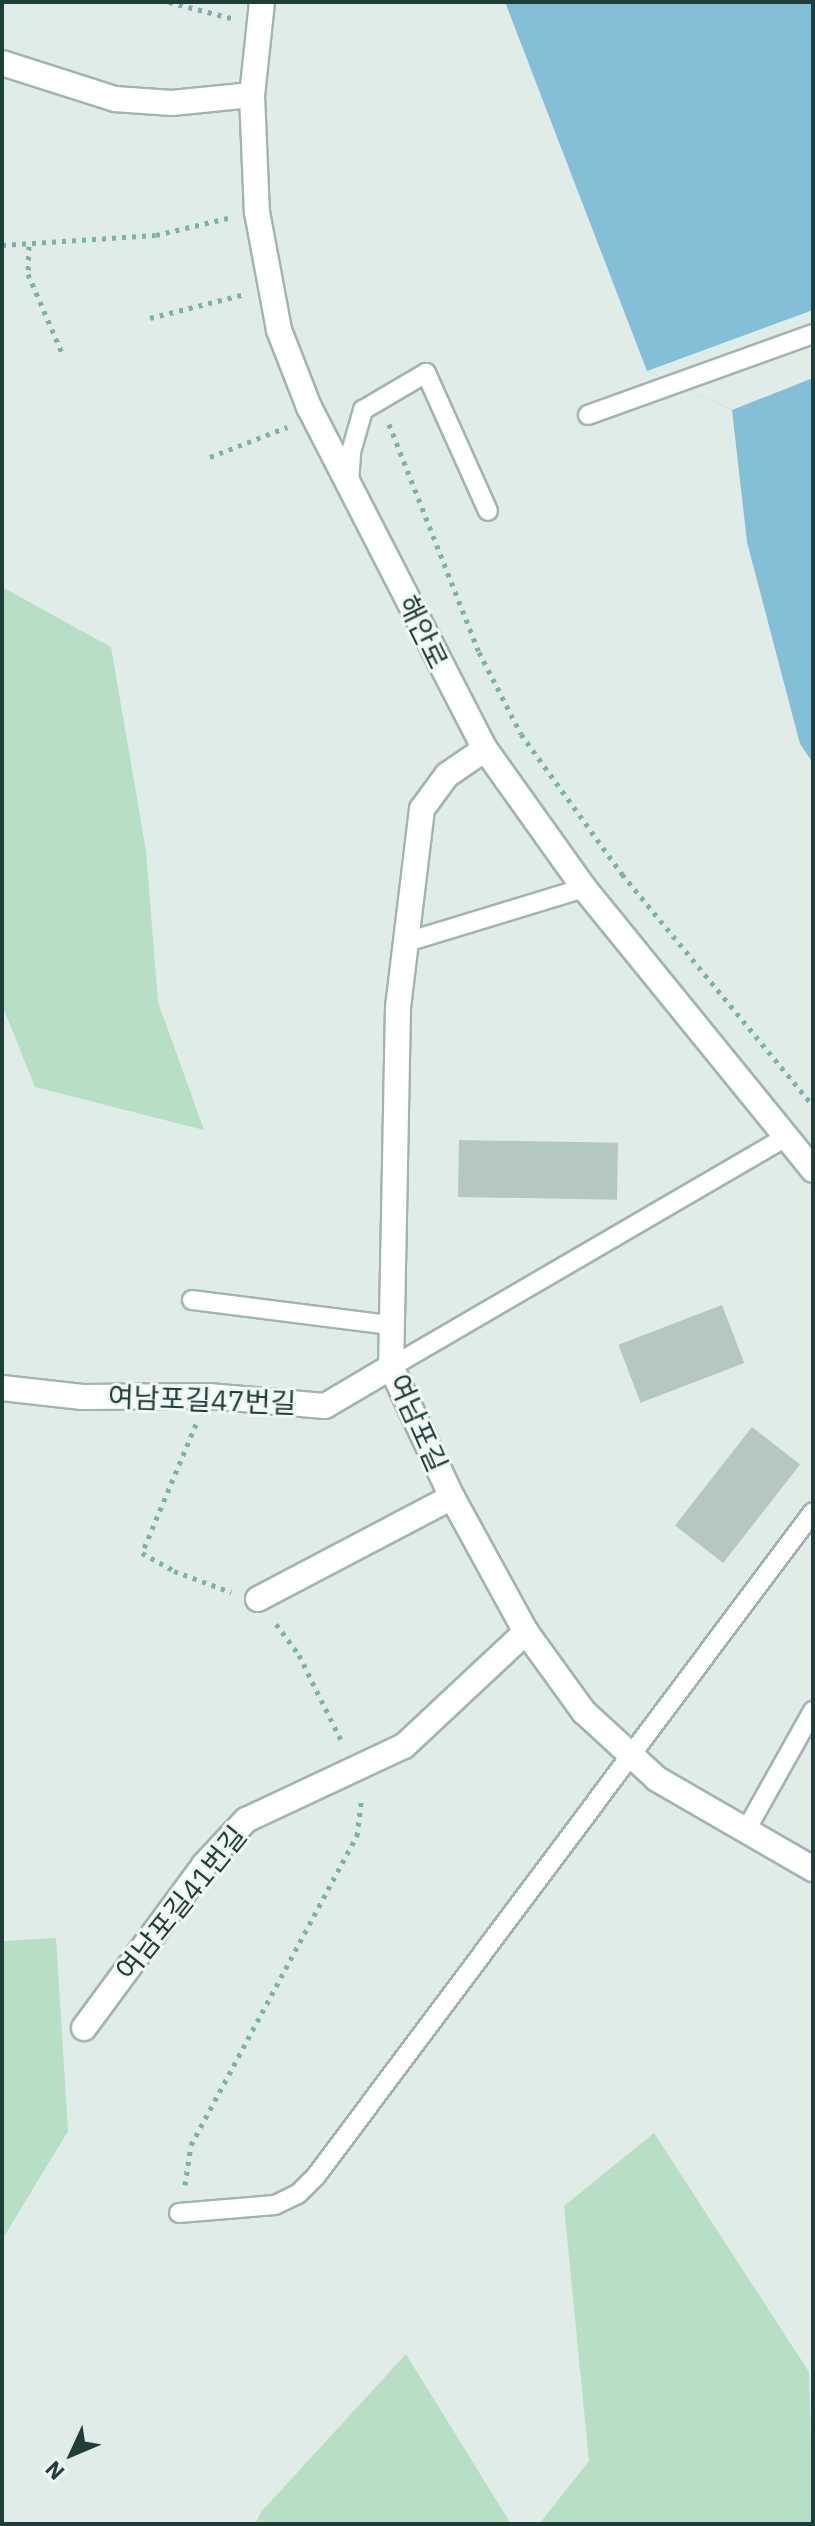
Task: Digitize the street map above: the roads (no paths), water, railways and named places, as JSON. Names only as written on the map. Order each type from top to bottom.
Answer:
[{"type":"street","name":"해안로","points":[[260,13],[252,95],[257,212],[269,288],[288,356],[314,416],[485,749],[584,888],[813,1170]]},
{"type":"street","points":[[2,63],[115,99],[172,103],[252,95]]},
{"type":"street","name":"여남포길","points":[[485,749],[447,775],[422,809],[410,941],[398,1007],[391,1367],[452,1497],[526,1632],[584,1712],[627,1755],[692,1803],[813,1869]]},
{"type":"street","name":"여남포길47번길","points":[[2,1388],[82,1397],[208,1396],[325,1406],[391,1367]]},
{"type":"street","points":[[258,1599],[452,1497]]},
{"type":"street","name":"여남포길41번길","points":[[84,2028],[204,1865],[246,1820],[354,1771],[414,1737],[526,1632]]},
{"type":"lane","points":[[588,415],[813,334]]},
{"type":"lane","points":[[349,483],[356,430],[363,410],[379,397],[426,373],[488,511]]},
{"type":"lane","points":[[410,941],[584,888]]},
{"type":"lane","points":[[391,1367],[785,1138]]},
{"type":"lane","points":[[192,1300],[391,1325]]},
{"type":"lane","points":[[188,2212],[275,2205],[298,2194],[316,2176],[627,1755],[813,1512]]},
{"type":"lane","points":[[745,1832],[813,1711]]},
{"type":"water","points":[[505,2],[813,2],[813,763],[800,744],[747,542],[732,410],[647,371]]}]
